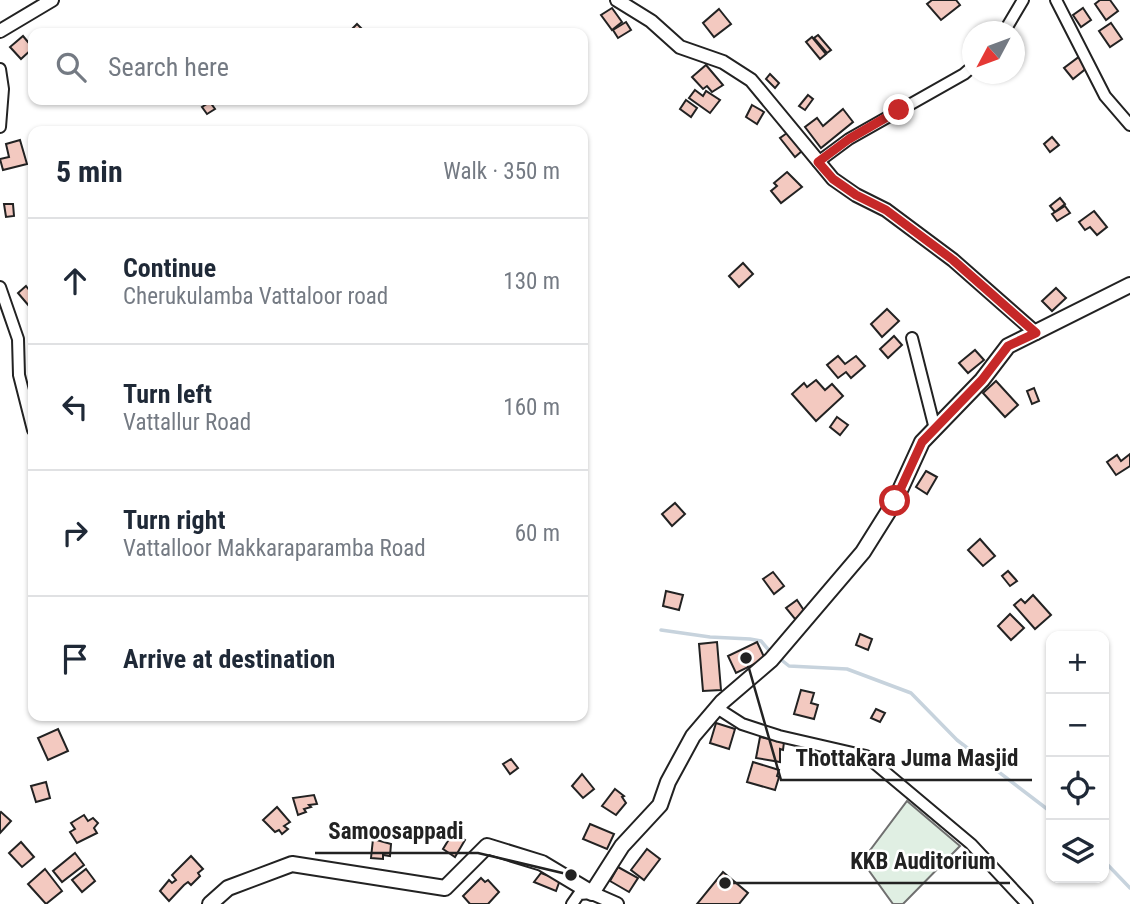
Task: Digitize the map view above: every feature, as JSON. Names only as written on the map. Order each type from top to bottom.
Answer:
[{"type":"main road","points":[[210,904],[228,888],[292,864],[445,888],[487,846],[542,863],[592,893],[622,846],[660,806],[668,782],[693,737],[717,708],[775,656],[863,552],[895,501],[922,442],[982,380],[1008,346],[1130,285]]},
{"type":"street","points":[[0,31],[52,0]]},
{"type":"street","points":[[617,0],[651,21],[680,47],[723,62],[751,80],[833,179],[856,195],[886,210],[953,260],[1036,333]]},
{"type":"street","points":[[1010,21],[1023,0]]},
{"type":"street","points":[[1056,0],[1105,96],[1130,125]]},
{"type":"street","points":[[0,69],[4,89],[0,127]]},
{"type":"street","points":[[818,162],[849,139],[962,75]]},
{"type":"street","points":[[0,287],[18,339],[19,375],[28,410]]},
{"type":"street","points":[[912,338],[935,429]]},
{"type":"street","points":[[717,708],[742,724],[779,736],[866,756],[971,844],[1027,904]]},
{"type":"street","points":[[572,904],[579,894],[592,893],[617,904]]},
{"type":"green space","points":[[907,801],[960,846],[903,904],[893,904],[862,861]]},
{"type":"building","points":[[932,0],[956,0],[960,5],[941,20],[927,4]]},
{"type":"building","points":[[1100,0],[1110,0],[1118,11],[1106,20],[1095,4]]},
{"type":"building","points":[[612,8],[622,22],[612,30],[601,15]]},
{"type":"building","points":[[1083,8],[1091,20],[1081,27],[1073,15]]},
{"type":"building","points":[[719,9],[731,24],[714,37],[703,23]]},
{"type":"building","points":[[626,22],[631,30],[618,38],[613,30]]},
{"type":"building","points":[[1111,23],[1122,39],[1110,47],[1099,31]]},
{"type":"building","points":[[818,35],[831,50],[827,53],[814,38]]},
{"type":"building","points":[[23,36],[28,42],[28,53],[21,59],[10,47]]},
{"type":"building","points":[[812,37],[826,54],[820,59],[806,42]]},
{"type":"building","points":[[1080,56],[1088,67],[1073,79],[1064,68]]},
{"type":"building","points":[[706,65],[723,85],[712,92],[707,86],[703,89],[692,77]]},
{"type":"building","points":[[770,74],[779,83],[775,88],[766,79]]},
{"type":"building","points":[[695,90],[703,96],[706,91],[720,100],[710,113],[689,98]]},
{"type":"building","points":[[808,95],[813,99],[805,110],[799,106]]},
{"type":"building","points":[[686,100],[697,108],[691,117],[680,109]]},
{"type":"building","points":[[212,105],[215,109],[207,114],[202,107]]},
{"type":"building","points":[[752,105],[764,112],[757,124],[746,117]]},
{"type":"building","points":[[843,109],[853,122],[821,148],[805,127],[817,118],[823,126]]},
{"type":"building","points":[[787,133],[802,151],[795,157],[780,138]]},
{"type":"building","points":[[1052,137],[1059,145],[1050,152],[1044,144]]},
{"type":"building","points":[[20,140],[27,164],[3,170],[0,159],[9,157],[6,144]]},
{"type":"building","points":[[787,172],[802,187],[781,203],[771,191],[777,186],[774,183]]},
{"type":"building","points":[[1060,198],[1065,204],[1055,212],[1050,206]]},
{"type":"building","points":[[4,204],[13,204],[14,216],[6,217]]},
{"type":"building","points":[[1065,206],[1070,213],[1057,221],[1052,214]]},
{"type":"building","points":[[1094,211],[1107,227],[1097,235],[1090,227],[1085,230],[1079,222]]},
{"type":"building","points":[[743,263],[753,274],[739,287],[729,276]]},
{"type":"building","points":[[26,286],[28,305],[18,293]]},
{"type":"building","points":[[1056,288],[1066,298],[1052,311],[1042,301]]},
{"type":"building","points":[[887,309],[899,321],[882,337],[871,324]]},
{"type":"building","points":[[894,336],[902,345],[888,358],[880,349]]},
{"type":"building","points":[[975,350],[984,360],[968,373],[959,363]]},
{"type":"building","points":[[838,356],[845,364],[856,356],[865,366],[851,378],[846,372],[838,378],[827,365]]},
{"type":"building","points":[[816,380],[825,390],[832,384],[843,396],[816,421],[792,394],[804,383],[807,387]]},
{"type":"building","points":[[996,381],[1018,405],[1005,417],[983,393]]},
{"type":"building","points":[[1034,388],[1039,401],[1032,404],[1027,391]]},
{"type":"building","points":[[837,417],[848,425],[840,435],[830,427]]},
{"type":"building","points":[[1130,454],[1130,466],[1116,475],[1107,462],[1117,455],[1121,461]]},
{"type":"building","points":[[926,471],[937,477],[927,494],[916,487]]},
{"type":"building","points":[[675,503],[685,514],[672,526],[662,514]]},
{"type":"building","points":[[980,539],[995,556],[983,566],[968,550]]},
{"type":"building","points":[[1008,571],[1017,581],[1010,586],[1002,576]]},
{"type":"building","points":[[773,572],[784,586],[774,594],[763,579]]},
{"type":"building","points":[[666,591],[683,595],[679,610],[663,606]]},
{"type":"building","points":[[1033,595],[1051,615],[1035,629],[1014,605],[1021,599],[1025,603]]},
{"type":"building","points":[[797,600],[805,612],[795,619],[786,608]]},
{"type":"building","points":[[1010,614],[1024,628],[1011,640],[998,626]]},
{"type":"building","points":[[860,634],[872,639],[868,650],[856,645]]},
{"type":"building","points":[[717,642],[721,690],[703,691],[699,644]]},
{"type":"building","points":[[757,642],[765,659],[736,673],[728,656]]},
{"type":"building","points":[[801,690],[814,693],[811,703],[818,705],[814,719],[794,714]]},
{"type":"building","points":[[876,709],[885,713],[880,722],[871,718]]},
{"type":"building","points":[[716,723],[735,729],[729,749],[710,743]]},
{"type":"building","points":[[58,729],[68,751],[48,760],[38,738]]},
{"type":"building","points":[[760,737],[784,742],[783,750],[780,749],[780,762],[756,758]]},
{"type":"building","points":[[511,759],[518,768],[510,774],[503,764]]},
{"type":"building","points":[[753,762],[779,770],[775,790],[747,782]]},
{"type":"building","points":[[582,774],[594,789],[583,798],[572,786]]},
{"type":"building","points":[[46,782],[50,798],[36,802],[31,786]]},
{"type":"building","points":[[615,789],[624,796],[622,797],[626,803],[616,815],[602,806]]},
{"type":"building","points":[[314,795],[317,804],[309,805],[311,807],[304,809],[306,812],[298,815],[293,798]]},
{"type":"building","points":[[277,807],[290,822],[284,826],[288,829],[282,834],[279,830],[275,832],[263,820]]},
{"type":"building","points":[[0,813],[11,821],[0,833]]},
{"type":"building","points":[[84,815],[88,821],[93,818],[98,823],[94,828],[97,833],[77,843],[70,832],[75,829],[71,823]]},
{"type":"building","points":[[590,824],[614,834],[607,849],[583,839]]},
{"type":"building","points":[[454,831],[465,840],[455,857],[443,849]]},
{"type":"building","points":[[373,839],[391,844],[390,856],[383,855],[383,859],[371,858]]},
{"type":"building","points":[[21,842],[34,857],[22,867],[9,853]]},
{"type":"building","points":[[647,849],[660,859],[644,880],[631,870]]},
{"type":"building","points":[[75,853],[84,865],[62,882],[53,871]]},
{"type":"building","points":[[191,856],[203,869],[198,873],[200,876],[191,885],[188,882],[184,885],[169,901],[160,891],[169,880],[172,883],[176,880],[172,875]]},
{"type":"building","points":[[618,867],[638,878],[629,892],[610,881]]},
{"type":"building","points":[[45,869],[62,891],[46,904],[28,884]]},
{"type":"building","points":[[86,869],[95,881],[82,892],[72,880]]},
{"type":"building","points":[[723,872],[748,893],[739,904],[697,904]]},
{"type":"building","points":[[541,873],[560,880],[556,891],[534,882]]},
{"type":"building","points":[[481,878],[485,882],[488,880],[499,892],[488,904],[470,904],[463,896]]},
{"type":"waterway","points":[[661,630],[761,641],[772,654]]},
{"type":"waterway","points":[[779,658],[789,666],[847,669],[911,693],[957,740],[1046,808]]},
{"type":"waterway","points":[[1109,866],[1130,888]]},
{"type":"place","name":"Thottakara Juma Masjid","points":[[746,658]]},
{"type":"place","name":"Samoosappadi","points":[[571,875]]},
{"type":"place","name":"KKB Auditorium","points":[[725,883]]},
{"type":"route","points":[[895,501],[922,442],[982,380],[1008,346],[1036,333],[953,260],[886,210],[856,195],[833,179],[818,162],[849,139],[899,110]]}]
